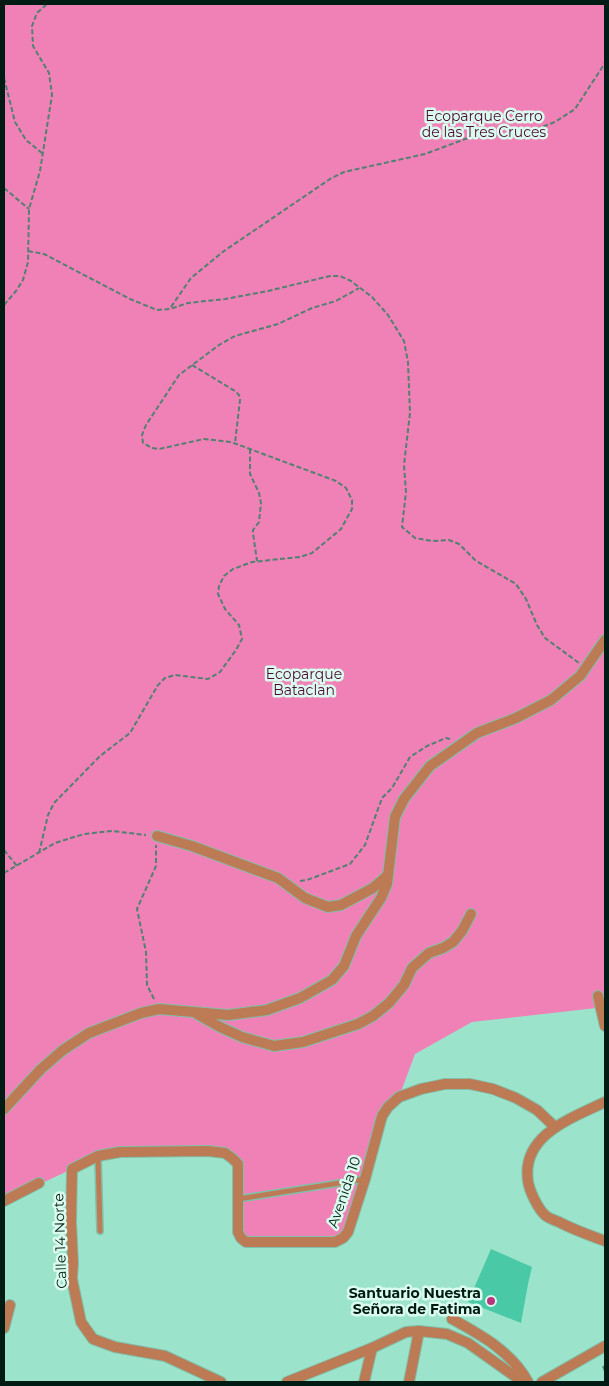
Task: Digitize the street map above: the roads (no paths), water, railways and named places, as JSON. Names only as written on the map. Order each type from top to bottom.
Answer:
[{"type":"street","points":[[4,1109],[41,1069],[63,1050],[89,1033],[141,1013],[159,1009],[228,1015],[267,1010],[300,998],[332,980],[344,966],[356,936],[381,898],[387,884],[395,817],[404,799],[430,766],[478,733],[516,718],[551,700],[580,676],[605,640]]},
{"type":"street","points":[[157,836],[192,846],[278,878],[305,898],[328,907],[341,904],[373,888],[388,875]]},
{"type":"street","points":[[194,1012],[235,1034],[274,1046],[303,1042],[358,1024],[373,1016],[389,1003],[404,985],[412,968],[429,953],[453,942],[462,931],[470,914]]},
{"type":"street","points":[[598,996],[605,1026]]},
{"type":"street","name":"Avenida 10","points":[[72,1169],[98,1156],[120,1152],[208,1150],[225,1153],[238,1164],[238,1232],[241,1238],[246,1242],[335,1242],[348,1232],[382,1116],[388,1107],[399,1097],[421,1089],[445,1084],[470,1084],[493,1089],[516,1098],[537,1110],[555,1126]]},
{"type":"street","points":[[605,1102],[555,1126],[538,1142],[529,1159],[527,1175],[530,1191],[544,1215],[605,1241]]},
{"type":"street","name":"Calle 14 Norte","points":[[72,1169],[72,1279],[81,1322],[93,1339],[115,1347],[165,1356],[221,1382]]},
{"type":"street","points":[[4,1201],[39,1183]]},
{"type":"street","points":[[4,1328],[10,1304]]},
{"type":"street","points":[[452,1319],[481,1334],[502,1351],[515,1363],[528,1382]]},
{"type":"street","points":[[410,1382],[419,1331]]},
{"type":"street","points":[[287,1382],[372,1348],[406,1332],[419,1331],[447,1334],[468,1343],[523,1382]]},
{"type":"street","points":[[542,1382],[605,1346]]},
{"type":"street","points":[[364,1382],[372,1348]]},
{"type":"lane","points":[[98,1156],[100,1231]]},
{"type":"lane","points":[[238,1199],[365,1179]]},
{"type":"place","name":"Santuario Nuestra Señora de Fatima","points":[[491,1301]]},
{"type":"park label","name":"Ecoparque Cerro de las Tres Cruces","points":[[484,124]]},
{"type":"park label","name":"Ecoparque Bataclan","points":[[304,682]]}]
